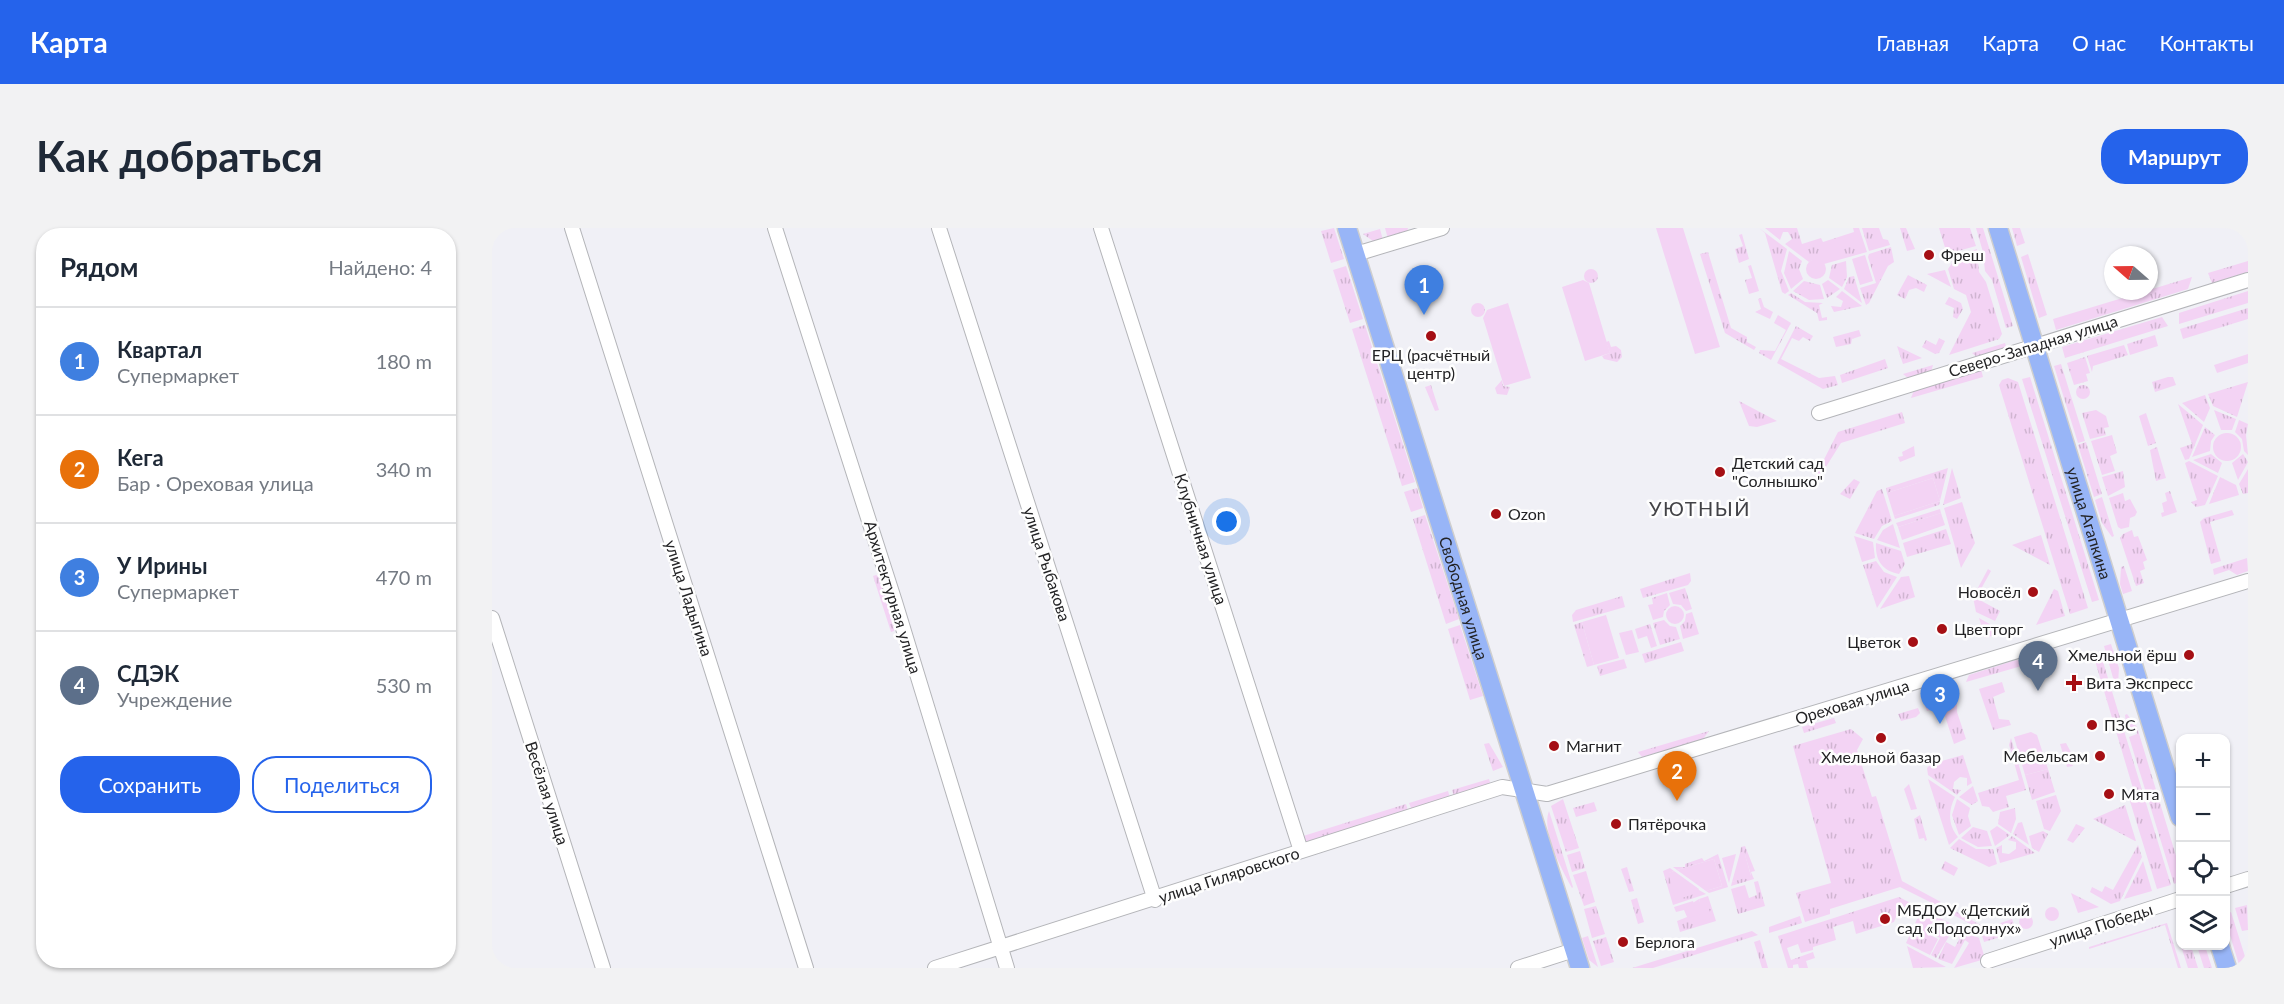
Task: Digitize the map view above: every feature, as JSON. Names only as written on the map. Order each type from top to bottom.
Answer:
[{"type":"main road","name":"Свободная улица","points":[[1347,228],[1580,968]]},
{"type":"main road","name":"улица Агапкина","points":[[1998,228],[2176,801]]},
{"type":"main road","points":[[2222,950],[2227,968]]},
{"type":"street","name":"улица Ладыгина","points":[[572,228],[806,968]]},
{"type":"street","name":"Архитектурная улица","points":[[775,228],[895,602],[1007,968]]},
{"type":"street","name":"улица Рыбакова","points":[[939,228],[1155,900]]},
{"type":"street","name":"Клубничная улица","points":[[1101,228],[1301,851]]},
{"type":"street","points":[[1356,254],[1442,228]]},
{"type":"street","name":"Северо-Западная улица","points":[[1819,412],[2248,280]]},
{"type":"street","name":"Ореховая улица","points":[[1523,790],[1547,794],[2248,581]]},
{"type":"street","name":"Весёлая улица","points":[[492,618],[603,968]]},
{"type":"street","name":"улица Гиляровского","points":[[935,968],[1155,900],[1502,787],[1523,790]]},
{"type":"street","points":[[2230,885],[2248,879]]},
{"type":"street","name":"улица Победы","points":[[1988,961],[2176,901]]},
{"type":"street","points":[[1518,968],[1574,950]]},
{"type":"green space","points":[[1334,228],[1344,259],[1331,263],[1321,231]]},
{"type":"green space","points":[[1385,228],[1408,228],[1407,233],[1388,239]]},
{"type":"green space","points":[[1656,228],[1683,228],[1720,347],[1695,354]]},
{"type":"green space","points":[[1759,228],[1787,249],[1781,271],[1789,291],[1785,294],[1782,292],[1765,233]]},
{"type":"green space","points":[[1765,228],[1797,228],[1802,244],[1821,238],[1823,242],[1854,232],[1853,228],[1859,228],[1867,252],[1824,264],[1812,260],[1809,262],[1785,244],[1792,239],[1788,232],[1783,232],[1780,240]]},
{"type":"green space","points":[[1862,228],[1879,228],[1883,239],[1888,240],[1890,245],[1869,251]]},
{"type":"green space","points":[[1900,228],[1906,228],[1915,249],[1907,251]]},
{"type":"green space","points":[[1939,228],[1970,228],[1976,246],[1947,254]]},
{"type":"green space","points":[[1976,228],[1983,228],[2013,326],[2006,328],[1992,280],[1985,271],[1983,252]]},
{"type":"green space","points":[[2012,228],[2020,228],[2025,243],[2017,246]]},
{"type":"green space","points":[[1380,229],[1383,240],[1373,241],[1363,234]]},
{"type":"green space","points":[[1742,234],[1749,259],[1739,263],[1735,249],[1743,246],[1739,235]]},
{"type":"green space","points":[[1891,247],[1894,262],[1888,266],[1866,305],[1860,288],[1876,283],[1869,254]]},
{"type":"green space","points":[[1977,249],[1979,272],[1986,282],[2002,334],[1999,339],[1949,355],[1971,312],[1966,295],[1954,289],[1948,269],[1952,263],[1951,258]]},
{"type":"green space","points":[[1789,251],[1802,261],[1799,269],[1803,279],[1791,289],[1784,273]]},
{"type":"green space","points":[[1708,252],[1731,328],[1747,337],[1747,342],[1756,347],[1754,350],[1725,333],[1700,254]]},
{"type":"green space","points":[[2028,254],[2047,315],[2039,318],[2021,257]]},
{"type":"green space","points":[[1865,255],[1873,281],[1860,285],[1852,259]]},
{"type":"green space","points":[[1816,259],[1823,262],[1826,269],[1823,276],[1816,279],[1809,276],[1806,269],[1809,262]]},
{"type":"green space","points":[[1846,261],[1847,277],[1842,287],[1829,278],[1832,265]]},
{"type":"green space","points":[[2248,261],[2248,272],[2212,283],[2208,273]]},
{"type":"green space","points":[[1751,265],[1759,291],[1749,294],[1745,280],[1752,278],[1748,266]]},
{"type":"green space","points":[[1346,266],[1363,319],[1350,323],[1333,270]]},
{"type":"green space","points":[[1588,269],[1594,269],[1598,276],[1594,283],[1588,283],[1584,279],[1584,273]]},
{"type":"green space","points":[[1945,270],[1951,287],[1927,274]]},
{"type":"green space","points":[[1908,275],[1927,285],[1924,292],[1916,288],[1909,290],[1905,299],[1897,295]]},
{"type":"green space","points":[[1854,276],[1862,303],[1844,289],[1849,277]]},
{"type":"green space","points":[[2192,277],[2188,289],[2158,298],[2158,287]]},
{"type":"green space","points":[[1583,280],[1589,283],[1610,353],[1585,361],[1562,287]]},
{"type":"green space","points":[[1828,280],[1840,289],[1827,298],[1822,284]]},
{"type":"green space","points":[[1804,281],[1820,285],[1824,299],[1809,300],[1793,291]]},
{"type":"green space","points":[[1842,291],[1862,306],[1834,312],[1831,306],[1841,307],[1843,301],[1836,297]]},
{"type":"green space","points":[[2248,291],[2248,303],[2179,324],[2179,313]]},
{"type":"green space","points":[[1791,293],[1805,302],[1823,303],[1819,305],[1822,318],[1827,317],[1827,320],[1819,321],[1817,313],[1788,295]]},
{"type":"green space","points":[[1949,297],[1961,303],[1963,309],[1957,319],[1953,317],[1954,308],[1945,304]]},
{"type":"green space","points":[[1761,298],[1764,307],[1773,312],[1770,319],[1755,312],[1761,309],[1758,299]]},
{"type":"green space","points":[[2116,300],[2153,300],[2056,330],[2053,319]]},
{"type":"green space","points":[[1475,303],[1481,303],[1485,310],[1481,317],[1475,317],[1471,313],[1471,307]]},
{"type":"green space","points":[[1508,303],[1531,378],[1504,386],[1483,318],[1487,310]]},
{"type":"green space","points":[[2248,308],[2248,319],[2183,339],[2180,329]]},
{"type":"green space","points":[[1778,315],[1791,323],[1771,360],[1759,353],[1760,350],[1775,351],[1786,330],[1774,323]]},
{"type":"green space","points":[[2162,317],[2168,326],[2065,358],[2062,347]]},
{"type":"green space","points":[[1365,325],[1415,482],[1402,486],[1352,329]]},
{"type":"green space","points":[[1796,326],[1813,336],[1810,341],[1803,337],[1799,341],[1792,338],[1781,359],[1819,378],[1835,376],[1838,385],[1823,389],[1777,363]]},
{"type":"green space","points":[[1859,330],[1861,336],[1852,339],[1851,344],[1836,347],[1833,337]]},
{"type":"green space","points":[[2155,335],[2158,346],[2130,355],[2127,344]]},
{"type":"green space","points":[[1939,338],[1945,341],[1939,353],[1935,354],[1922,347],[1926,340],[1936,345]]},
{"type":"green space","points":[[1609,341],[1611,347],[1616,346],[1621,350],[1622,357],[1617,362],[1604,359],[1602,356],[1610,353],[1606,342]]},
{"type":"green space","points":[[2005,343],[2007,350],[1978,358],[1972,353]]},
{"type":"green space","points":[[2124,345],[2128,355],[2093,366],[2092,372],[2087,356]]},
{"type":"green space","points":[[1897,346],[1922,358],[1903,364]]},
{"type":"green space","points":[[2248,354],[2248,363],[2217,373],[2214,365]]},
{"type":"green space","points":[[2085,357],[2090,373],[2086,374],[2088,381],[2074,385],[2067,363]]},
{"type":"green space","points":[[1885,359],[1888,368],[1842,383],[1840,375]]},
{"type":"green space","points":[[2061,364],[2085,441],[2078,443],[2054,366]]},
{"type":"green space","points":[[1933,365],[1931,372],[1909,379],[1903,374]]},
{"type":"green space","points":[[1981,369],[1983,377],[1911,398],[1914,390]]},
{"type":"green space","points":[[2030,377],[2099,600],[2092,602],[2022,379]]},
{"type":"green space","points":[[2173,377],[2176,385],[2155,392],[2152,382]]},
{"type":"green space","points":[[2008,378],[2018,382],[2088,608],[2070,614],[1999,385],[2002,380]]},
{"type":"green space","points":[[1502,380],[1503,386],[1510,387],[1507,395],[1497,394],[1495,388]]},
{"type":"green space","points":[[2248,382],[2237,417],[2213,406],[2208,394]]},
{"type":"green space","points":[[1431,385],[1439,410],[1435,411],[1425,387]]},
{"type":"green space","points":[[2080,385],[2086,385],[2090,392],[2086,399],[2080,399],[2076,395],[2076,389]]},
{"type":"green space","points":[[2205,395],[2210,408],[2204,422],[2182,403]]},
{"type":"green space","points":[[1739,401],[1777,421],[1757,427],[1749,426]]},
{"type":"green space","points":[[2178,404],[2203,425],[2189,459],[2185,460],[2180,448],[2192,444]]},
{"type":"green space","points":[[2096,410],[2106,416],[2109,427],[2104,428],[2106,435],[2090,439],[2082,413]]},
{"type":"green space","points":[[2214,410],[2236,419],[2232,430],[2221,430]]},
{"type":"green space","points":[[1902,412],[1905,423],[1841,443],[1817,481],[1814,479],[1838,432]]},
{"type":"green space","points":[[2146,413],[2156,443],[2148,446],[2139,416]]},
{"type":"green space","points":[[2239,420],[2248,424],[2246,435],[2248,455],[2244,451],[2242,439],[2235,432]]},
{"type":"green space","points":[[2205,427],[2215,435],[2211,441],[2210,451],[2192,457]]},
{"type":"green space","points":[[2227,433],[2237,437],[2241,447],[2237,457],[2227,461],[2217,457],[2213,447],[2217,437]]},
{"type":"green space","points":[[2112,435],[2117,453],[2110,456],[2115,471],[2102,475],[2091,441]]},
{"type":"green space","points":[[2086,442],[2102,494],[2094,497],[2078,445]]},
{"type":"green space","points":[[1914,446],[1915,456],[1900,462],[1898,457],[1903,456],[1902,452]]},
{"type":"green space","points":[[2157,447],[2166,478],[2156,481],[2150,450]]},
{"type":"green space","points":[[2211,454],[2222,463],[2218,473],[2193,460]]},
{"type":"green space","points":[[2243,454],[2248,462],[2238,480],[2232,463]]},
{"type":"green space","points":[[2189,461],[2218,476],[2205,505],[2196,507],[2191,502],[2197,500],[2185,463]]},
{"type":"green space","points":[[1948,468],[1940,501],[1933,478],[1887,493],[1886,488]]},
{"type":"green space","points":[[1952,468],[1961,498],[1943,505]]},
{"type":"green space","points":[[2248,469],[2248,493],[2243,494],[2239,484]]},
{"type":"green space","points":[[2123,471],[2125,487],[2108,496],[2102,477]]},
{"type":"green space","points":[[2220,477],[2236,485],[2239,495],[2209,504]]},
{"type":"green space","points":[[1933,478],[1940,501],[1894,516],[1887,493]]},
{"type":"green space","points":[[1854,479],[1860,482],[1850,499],[1840,494]]},
{"type":"green space","points":[[1417,488],[1423,508],[1411,512],[1404,492]]},
{"type":"green space","points":[[1882,489],[1892,521],[1882,526],[1874,539],[1855,533],[1877,491]]},
{"type":"green space","points":[[2170,491],[2177,512],[2162,517],[2161,513],[2164,512],[2162,503],[2167,501],[2165,493]]},
{"type":"green space","points":[[2123,493],[2125,501],[2130,499],[2137,512],[2130,518],[2129,527],[2121,529],[2118,527],[2109,498]]},
{"type":"green space","points":[[2102,497],[2114,536],[2112,537],[2102,523],[2095,500]]},
{"type":"green space","points":[[1940,501],[1939,505],[1895,519],[1894,516]]},
{"type":"green space","points":[[1962,502],[1975,543],[1961,568],[1944,508]]},
{"type":"green space","points":[[1940,509],[1941,513],[1898,527],[1896,523]]},
{"type":"green space","points":[[2232,510],[2234,515],[2210,522],[2221,561],[2211,564],[2200,522],[2204,518]]},
{"type":"green space","points":[[1941,513],[1945,525],[1902,540],[1898,527]]},
{"type":"green space","points":[[1425,515],[1459,619],[1446,624],[1413,519]]},
{"type":"green space","points":[[1893,524],[1900,548],[1877,540],[1883,530]]},
{"type":"green space","points":[[1946,529],[1951,544],[1907,557],[1903,543]]},
{"type":"green space","points":[[2132,530],[2134,537],[2138,536],[2147,560],[2143,562],[2145,569],[2140,571],[2144,583],[2136,586],[2120,538]]},
{"type":"green space","points":[[2041,535],[2050,565],[2012,545]]},
{"type":"green space","points":[[1854,536],[1873,542],[1875,558],[1862,562]]},
{"type":"green space","points":[[1876,543],[1901,551],[1905,564],[1899,574],[1893,573],[1881,564],[1877,555]]},
{"type":"green space","points":[[2247,558],[2248,571],[2237,575],[2229,570],[2214,575],[2213,569]]},
{"type":"green space","points":[[1876,561],[1884,572],[1897,577],[1877,608],[1863,565]]},
{"type":"green space","points":[[2124,566],[2132,591],[2123,594],[2120,584],[2121,567]]},
{"type":"green space","points":[[1988,569],[1991,571],[1976,598],[2000,611],[1995,621],[1976,612],[1973,597]]},
{"type":"green space","points":[[1690,573],[1691,581],[1688,585],[1643,598],[1640,589]]},
{"type":"green space","points":[[873,576],[880,577],[895,627],[891,632]]},
{"type":"green space","points":[[1909,576],[1915,597],[1880,609],[1901,577]]},
{"type":"green space","points":[[1685,588],[1692,609],[1686,611],[1681,605],[1673,604],[1669,593]]},
{"type":"green space","points":[[2054,589],[2058,591],[2065,616],[2036,625]]},
{"type":"green space","points":[[1667,593],[1670,605],[1664,611],[1663,617],[1653,620],[1648,605],[1653,604],[1652,598]]},
{"type":"green space","points":[[1622,596],[1625,607],[1573,622],[1572,615],[1576,610]]},
{"type":"green space","points":[[1675,606],[1681,609],[1684,615],[1681,621],[1675,624],[1669,621],[1666,615],[1669,609]]},
{"type":"green space","points":[[1692,612],[1699,634],[1683,639],[1680,626],[1685,621],[1686,614]]},
{"type":"green space","points":[[1606,615],[1619,658],[1594,665],[1582,622]]},
{"type":"green space","points":[[1979,618],[2004,632],[1985,638]]},
{"type":"green space","points":[[1664,620],[1670,626],[1676,627],[1680,639],[1660,645],[1653,623]]},
{"type":"green space","points":[[1582,622],[1594,665],[1587,667],[1574,625]]},
{"type":"green space","points":[[1650,624],[1657,646],[1651,648],[1647,636],[1638,639],[1635,629]]},
{"type":"green space","points":[[1460,625],[1483,696],[1470,700],[1448,629]]},
{"type":"green space","points":[[1632,630],[1639,652],[1626,655],[1619,633]]},
{"type":"green space","points":[[1681,642],[1684,651],[1645,663],[1642,654]]},
{"type":"green space","points":[[2111,644],[2119,668],[2118,684],[2115,685],[2104,646]]},
{"type":"green space","points":[[2100,652],[2171,885],[2157,889],[2129,798],[2135,795],[2093,654]]},
{"type":"green space","points":[[1624,659],[1627,668],[1600,676],[1597,666]]},
{"type":"green space","points":[[2016,660],[2022,661],[2025,665],[1966,682],[1969,675]]},
{"type":"green space","points":[[2002,682],[2005,692],[1993,697],[1999,719],[2009,720],[2011,725],[1993,730],[1979,689]]},
{"type":"green space","points":[[1946,683],[1953,687],[1921,697],[1924,690]]},
{"type":"green space","points":[[1957,696],[1957,712],[1966,739],[1954,744],[1942,707],[1927,711],[1925,706]]},
{"type":"green space","points":[[1918,708],[1920,713],[1916,717],[1901,721],[1898,714]]},
{"type":"green space","points":[[2127,714],[2137,727],[2176,856],[2176,883],[2174,884],[2129,737],[2137,734],[2136,728],[2127,730],[2125,715]]},
{"type":"green space","points":[[1834,718],[1836,723],[1804,733],[1802,727]]},
{"type":"green space","points":[[1851,729],[1863,739],[1857,750],[1872,797],[1876,796],[1902,881],[1941,902],[1938,906],[1900,887],[1830,909],[1830,914],[1805,922],[1796,893],[1831,883],[1793,746]]},
{"type":"green space","points":[[1709,731],[1703,739],[1642,757],[1638,752]]},
{"type":"green space","points":[[2031,732],[2037,735],[2048,769],[2025,775],[2014,737]]},
{"type":"green space","points":[[2011,738],[2026,790],[2006,796],[2009,807],[1993,812],[1989,807],[1982,806],[1978,793],[2019,780],[2009,745]]},
{"type":"green space","points":[[1489,743],[1503,767],[1493,771],[1484,744]]},
{"type":"green space","points":[[2066,743],[2074,758],[2070,759],[2073,766],[2067,767],[2060,744]]},
{"type":"green space","points":[[1963,755],[1972,783],[1967,786],[1967,778],[1960,777],[1954,782],[1953,789],[1961,790],[1957,795],[1928,775],[1927,768],[1931,764]]},
{"type":"green space","points":[[2048,769],[2055,792],[2032,800],[2025,775]]},
{"type":"green space","points":[[1489,779],[1492,789],[1455,800],[1452,790]]},
{"type":"green space","points":[[1928,779],[1955,797],[1950,818],[1952,828],[1958,837],[1949,845]]},
{"type":"green space","points":[[1909,784],[1917,809],[1911,810],[1904,789]]},
{"type":"green space","points":[[1973,786],[1978,801],[1972,805],[1959,797]]},
{"type":"green space","points":[[1448,791],[1451,801],[1413,813],[1409,803]]},
{"type":"green space","points":[[2056,795],[2061,811],[2050,831],[2044,829],[2036,801]]},
{"type":"green space","points":[[1563,799],[1579,848],[1566,852],[1551,806]]},
{"type":"green space","points":[[1957,799],[1970,808],[1968,816],[1971,826],[1959,835],[1952,815]]},
{"type":"green space","points":[[1594,802],[1597,811],[1576,817],[1573,808]]},
{"type":"green space","points":[[1406,804],[1409,814],[1311,845],[1304,843],[1300,837]]},
{"type":"green space","points":[[2125,805],[2136,841],[2093,819]]},
{"type":"green space","points":[[2015,808],[2016,819],[2011,833],[1998,824],[2000,812]]},
{"type":"green space","points":[[1549,811],[1572,888],[1550,839],[1547,819]]},
{"type":"green space","points":[[1920,815],[1927,840],[1925,841],[1924,838],[1919,839],[1914,819]]},
{"type":"green space","points":[[2022,822],[2029,845],[2013,834],[2018,823]]},
{"type":"green space","points":[[2076,824],[2085,828],[2073,843],[2067,840]]},
{"type":"green space","points":[[1997,826],[2010,835],[1995,846],[1990,831]]},
{"type":"green space","points":[[1973,827],[1987,831],[1992,846],[1978,847],[1961,838]]},
{"type":"green space","points":[[2043,831],[2048,834],[2039,852],[2032,848],[2029,836]]},
{"type":"green space","points":[[2012,836],[2035,853],[2000,863],[1996,848],[2002,845],[2002,853],[2009,854],[2016,849],[2016,842],[2008,840]]},
{"type":"green space","points":[[1959,839],[1976,849],[1993,849],[1997,864],[1989,867],[1950,848]]},
{"type":"green space","points":[[2138,845],[2142,857],[2120,901],[2111,904],[2090,892],[2092,887],[2102,892],[2105,886],[2113,890]]},
{"type":"green space","points":[[1745,846],[1755,871],[1751,872],[1754,879],[1731,886],[1732,882],[1751,875],[1744,852],[1740,853],[1741,847]]},
{"type":"green space","points":[[1580,851],[1585,868],[1572,872],[1567,855]]},
{"type":"green space","points":[[1744,851],[1751,876],[1732,882],[1740,853]]},
{"type":"green space","points":[[1718,854],[1728,887],[1709,893],[1706,891],[1722,886],[1714,859],[1677,870],[1673,867],[1685,867],[1685,864],[1702,858],[1704,861]]},
{"type":"green space","points":[[1736,854],[1729,883],[1722,858]]},
{"type":"green space","points":[[1714,859],[1722,886],[1706,891],[1677,870]]},
{"type":"green space","points":[[1945,861],[1958,868],[1954,876],[1941,869]]},
{"type":"green space","points":[[2143,861],[2152,891],[2124,899]]},
{"type":"green space","points":[[1627,867],[1634,891],[1629,892],[1621,869]]},
{"type":"green space","points":[[1670,868],[1674,871],[1669,873],[1706,894],[1673,905],[1663,871]]},
{"type":"green space","points":[[1586,871],[1595,902],[1584,906],[1573,875]]},
{"type":"green space","points":[[1674,871],[1699,889],[1697,893],[1676,900],[1668,873]]},
{"type":"green space","points":[[1758,881],[1765,906],[1738,914],[1731,889],[1745,885],[1749,898],[1757,895],[1754,882]]},
{"type":"green space","points":[[2071,893],[2099,907],[2078,913]]},
{"type":"green space","points":[[1708,896],[1716,921],[1680,932],[1677,921],[1687,917],[1684,910],[1676,912],[1674,907],[1693,901],[1694,904],[1700,902],[1699,899]]},
{"type":"green space","points":[[1899,897],[1979,938],[1985,959],[1954,968],[1969,943],[1965,940],[1952,964],[1938,959],[1946,942],[1955,947],[1960,938],[1951,933],[1936,958],[1931,955],[1940,938],[1936,936],[1941,928],[1932,923],[1926,933],[1938,939],[1930,955],[1906,943],[1918,917],[1899,909],[1894,922],[1856,934],[1853,921],[1833,927],[1836,940],[1813,947],[1813,950],[1801,953],[1798,944],[1787,948],[1791,960],[1813,952],[1815,958],[1806,961],[1808,968],[1799,968],[1798,964],[1793,965],[1793,968],[1788,968],[1778,936]]},
{"type":"green space","points":[[1637,898],[1644,922],[1638,924],[1631,900]]},
{"type":"green space","points":[[1699,899],[1700,902],[1706,900],[1712,918],[1704,920],[1702,914],[1689,918],[1686,907]]},
{"type":"green space","points":[[2247,905],[2248,930],[2242,931],[2235,908]]},
{"type":"green space","points":[[1596,906],[1605,934],[1592,938],[1584,909]]},
{"type":"green space","points":[[1946,906],[1986,928],[2012,919],[2017,932],[1984,942],[1980,929],[1944,910]]},
{"type":"green space","points":[[2052,907],[2057,909],[2059,914],[2057,919],[2052,921],[2047,919],[2045,914],[2047,909]]},
{"type":"green space","points":[[2230,912],[2248,968],[2240,968],[2230,935]]},
{"type":"green space","points":[[2026,915],[2031,917],[2033,922],[2031,927],[2026,929],[2021,927],[2019,922],[2021,917]]},
{"type":"green space","points":[[1800,916],[1802,923],[1769,933],[1769,927]]},
{"type":"green space","points":[[2167,923],[2181,968],[2178,968],[2165,925],[2089,949],[2089,947]]},
{"type":"green space","points":[[1752,931],[1758,935],[1653,968],[1632,968]]},
{"type":"green space","points":[[1588,936],[1598,967],[1589,960],[1582,938]]},
{"type":"green space","points":[[1606,937],[1614,962],[1601,966],[1593,941]]},
{"type":"green space","points":[[1760,940],[1768,968],[1762,968],[1754,942]]},
{"type":"green space","points":[[1907,946],[1946,967],[1913,968]]},
{"type":"green space","points":[[2182,950],[2192,950],[2198,968],[2188,968]]},
{"type":"green space","points":[[2198,950],[2206,950],[2212,968],[2204,968]]},
{"type":"place","name":"Фреш","points":[[1929,255]]},
{"type":"place","name":"Квартал","points":[[1424,315]]},
{"type":"place","name":"ЕРЦ (расчётный центр)","points":[[1431,336]]},
{"type":"place","name":"Детский сад \"Солнышко\"","points":[[1720,472]]},
{"type":"place","name":"Ozon","points":[[1496,514]]},
{"type":"place","name":"Новосёл","points":[[2033,592]]},
{"type":"place","name":"Цветторг","points":[[1942,629]]},
{"type":"place","name":"Цветок","points":[[1913,642]]},
{"type":"place","name":"Хмельной ёрш","points":[[2189,655]]},
{"type":"place","name":"Вита Экспресс","points":[[2074,683]]},
{"type":"place","name":"СДЭК","points":[[2038,691]]},
{"type":"place","name":"У Ирины","points":[[1940,724]]},
{"type":"place","name":"ПЗС","points":[[2092,725]]},
{"type":"place","name":"Хмельной базар","points":[[1881,738]]},
{"type":"place","name":"Магнит","points":[[1554,746]]},
{"type":"place","name":"Мебельсам","points":[[2100,756]]},
{"type":"place","name":"Мята","points":[[2109,794]]},
{"type":"place","name":"Кега","points":[[1677,801]]},
{"type":"place","name":"Пятёрочка","points":[[1616,824]]},
{"type":"place","name":"МБДОУ «Детский сад «Подсолнух»","points":[[1885,919]]},
{"type":"place","name":"Берлога","points":[[1623,942]]},
{"type":"district","name":"УЮТНЫЙ","points":[[1700,509]]}]
